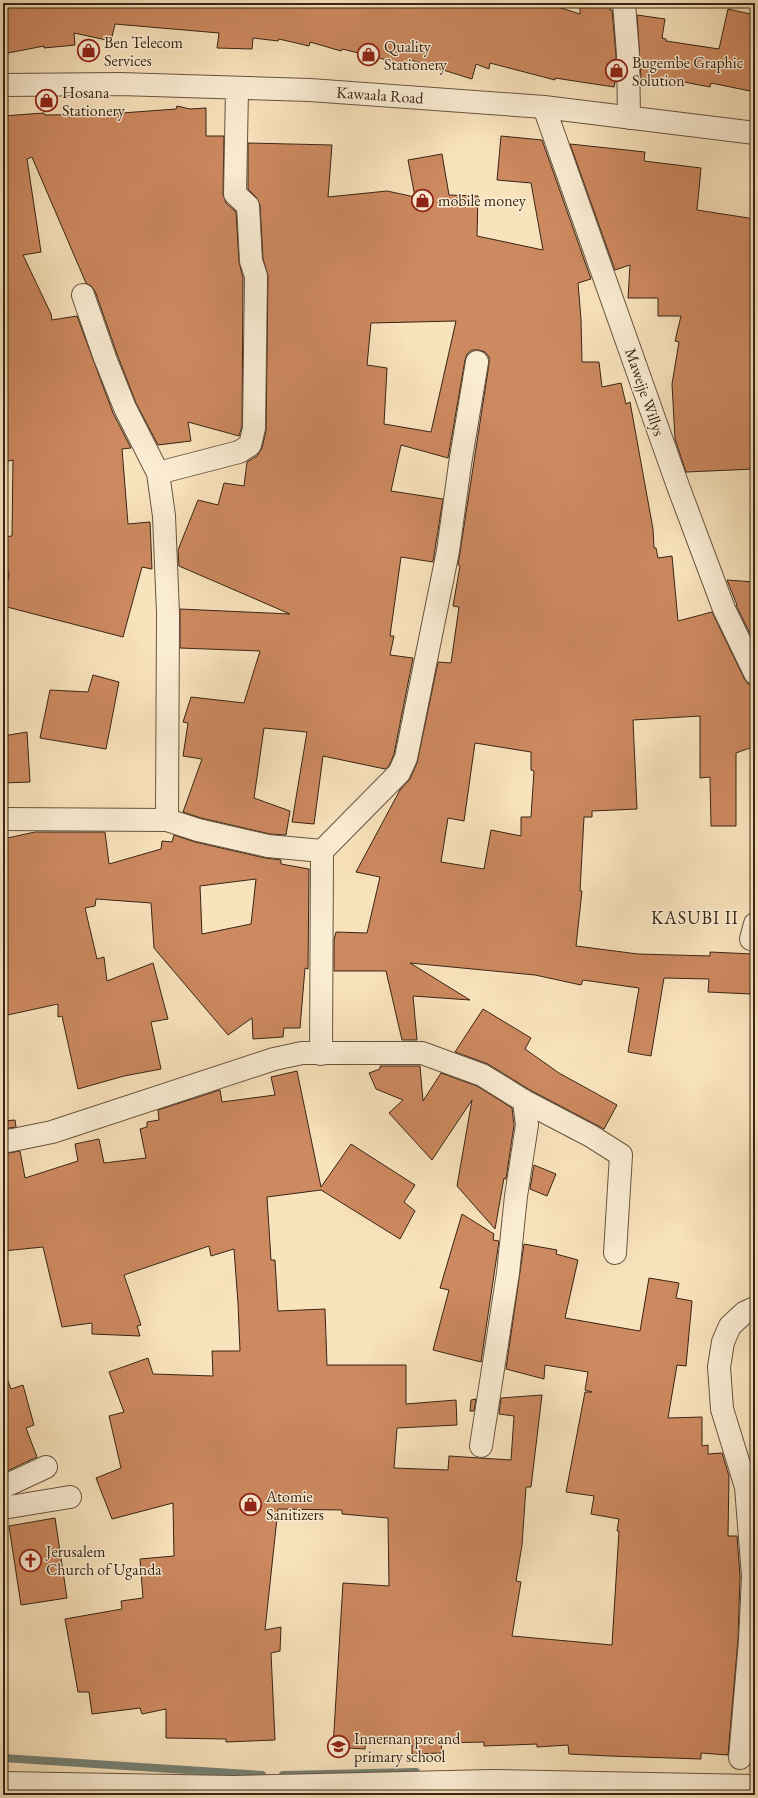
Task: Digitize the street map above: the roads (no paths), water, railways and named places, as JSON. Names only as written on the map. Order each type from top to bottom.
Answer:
[{"type":"street","points":[[624,3],[628,54],[629,118]]},
{"type":"street","name":"Kawaala Road","points":[[3,85],[120,84],[238,89],[310,90],[544,107],[755,134]]},
{"type":"street","points":[[158,473],[239,452],[250,445],[254,428],[256,276],[251,261],[248,206],[235,194],[238,89]]},
{"type":"street","name":"Mawejje Willys","points":[[544,107],[678,486],[724,609],[755,673]]},
{"type":"street","points":[[83,295],[105,358],[125,408],[158,473],[164,516],[168,613],[167,820]]},
{"type":"street","points":[[321,1054],[322,851],[399,773],[406,758],[448,551],[460,464],[477,362]]},
{"type":"street","points":[[3,819],[167,820],[198,830],[268,846],[322,851]]},
{"type":"street","points":[[3,1142],[52,1132],[274,1059],[302,1053],[422,1053],[482,1075],[524,1101],[591,1136],[621,1155],[615,1253]]},
{"type":"street","points":[[481,1446],[508,1273],[516,1196],[527,1125],[524,1101]]},
{"type":"street","points":[[740,1758],[750,1641],[753,1576],[746,1487],[722,1409],[719,1367],[724,1342],[730,1326],[744,1313],[755,1308]]},
{"type":"street","points":[[3,1487],[46,1467]]},
{"type":"street","points":[[3,1508],[70,1497]]},
{"type":"street","points":[[3,1783],[232,1787],[492,1781],[755,1786]]},
{"type":"waterway","points":[[3,1758],[262,1775]]},
{"type":"waterway","points":[[283,1775],[416,1772]]},
{"type":"place","name":"Ben Telecom Services","points":[[88,51]]},
{"type":"place","name":"Quality Stationery","points":[[369,55]]},
{"type":"place","name":"Bugembe Graphic Solution","points":[[617,71]]},
{"type":"place","name":"Hosana Stationery","points":[[46,101]]},
{"type":"place","name":"mobile money","points":[[422,200]]},
{"type":"place","name":"Atomie Sanitizers","points":[[251,1505]]},
{"type":"place","name":"Jerusalem Church of Uganda","points":[[30,1560]]},
{"type":"place","name":"Innernan pre and primary school","points":[[338,1747]]},
{"type":"district","name":"KASUBI II","points":[[695,917]]}]
